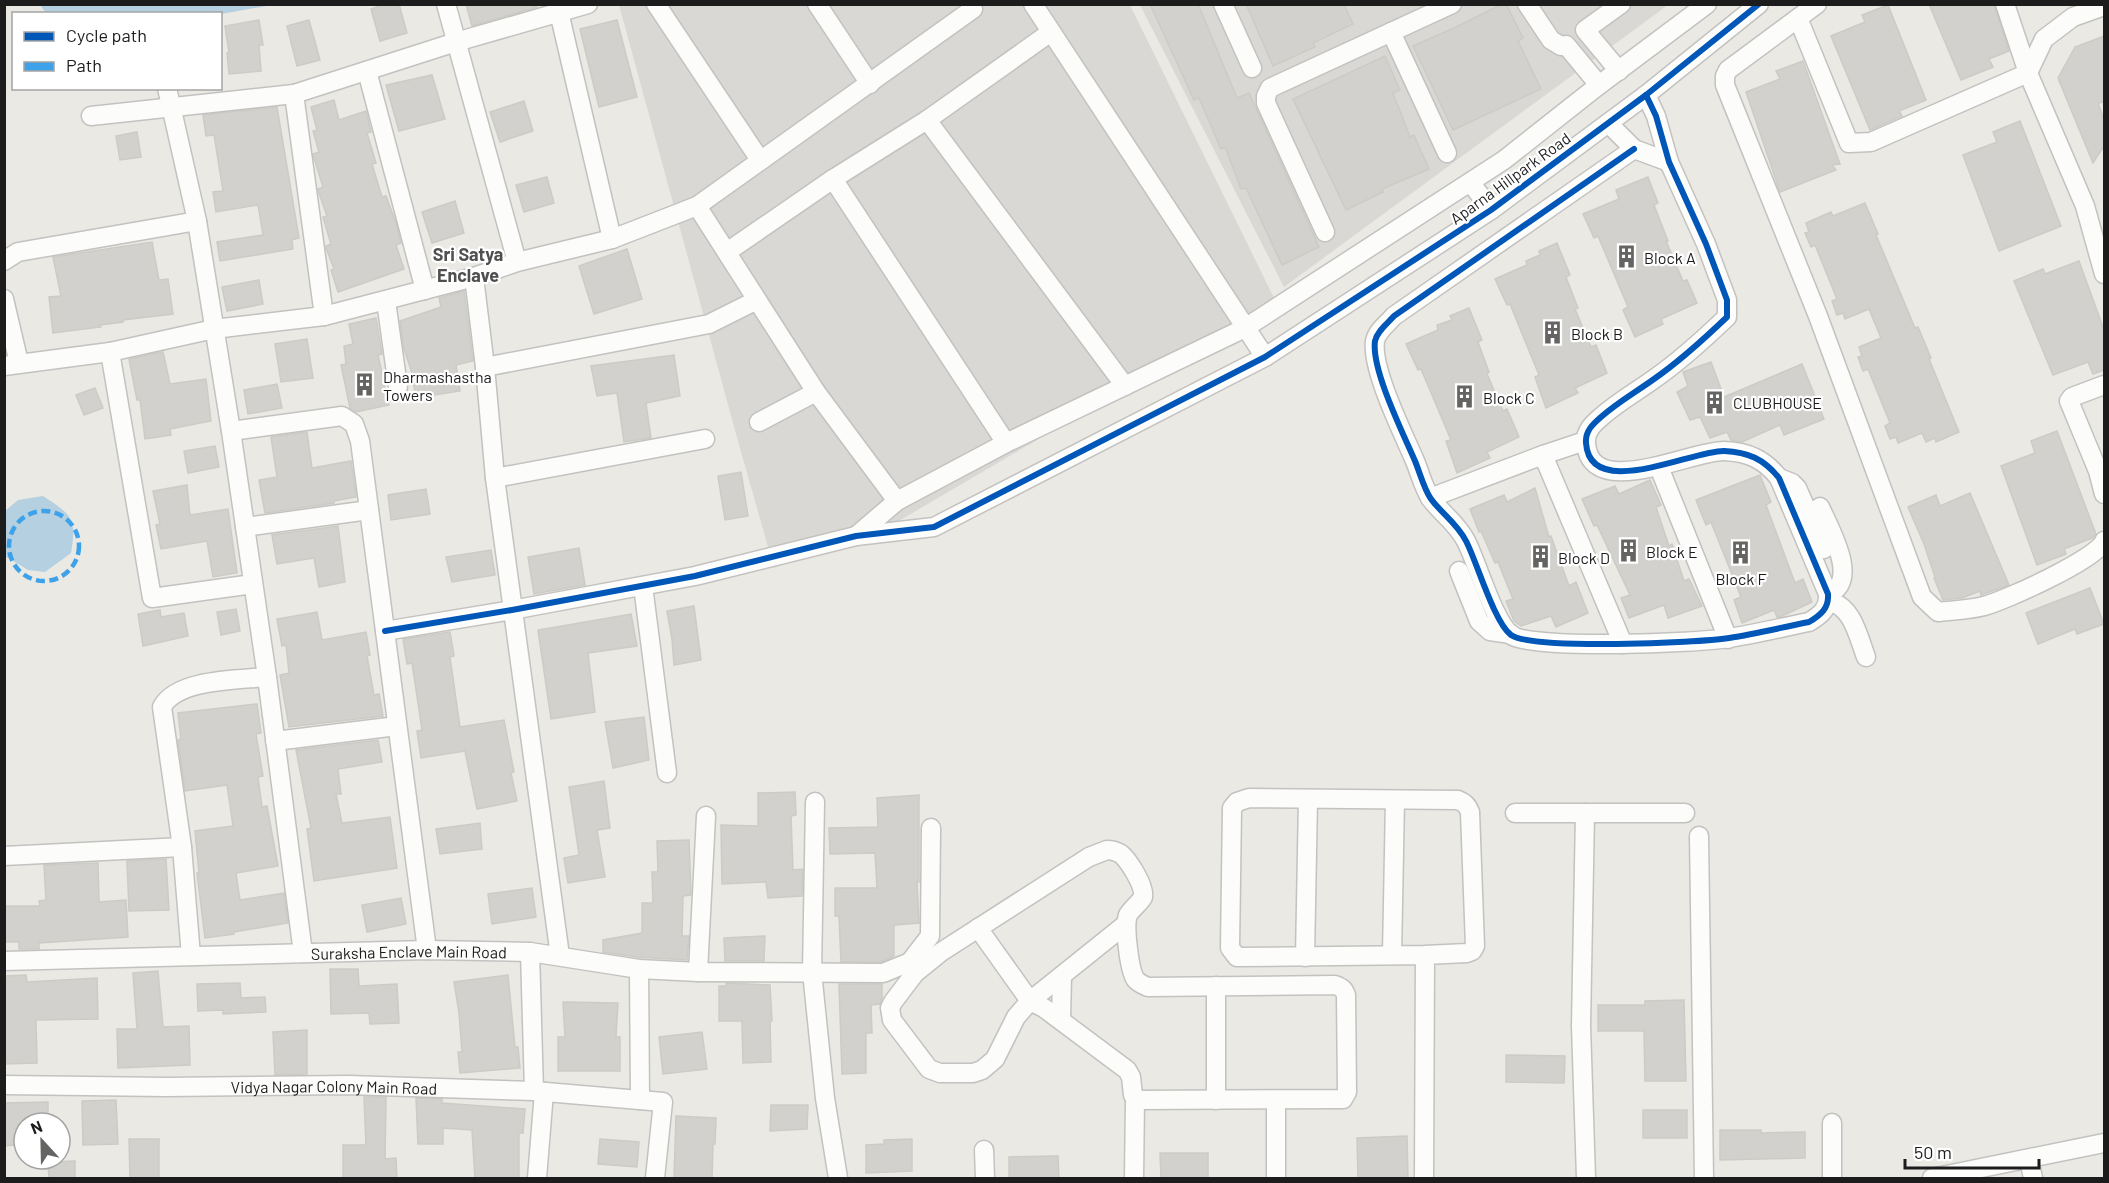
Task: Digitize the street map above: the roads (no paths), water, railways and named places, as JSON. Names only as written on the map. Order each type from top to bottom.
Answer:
[{"type":"street","points":[[446,4],[517,262]]},
{"type":"street","points":[[91,116],[294,94],[456,42],[588,4]]},
{"type":"street","points":[[656,4],[760,159]]},
{"type":"street","points":[[817,4],[870,84]]},
{"type":"street","points":[[1033,4],[1265,357]]},
{"type":"street","points":[[1223,4],[1252,68]]},
{"type":"street","points":[[1325,231],[1266,103],[1266,96],[1270,88],[1452,4]]},
{"type":"street","points":[[1527,4],[1551,40],[1561,46],[1566,45],[1599,85]]},
{"type":"street","points":[[1619,71],[1586,30],[1621,4]]},
{"type":"street","name":"Aparna Hillpark Road","points":[[856,536],[897,501],[1006,443],[1245,328],[1504,160],[1707,4]]},
{"type":"street","name":"Aparna Hillpark Road","points":[[385,631],[695,576],[856,536],[934,527],[1265,357],[1491,210],[1646,95],[1759,4]]},
{"type":"street","points":[[1817,4],[1728,70],[1725,85],[1818,316],[1922,597],[1938,612],[1984,606],[2083,562],[2103,545],[2104,541]]},
{"type":"street","points":[[2005,4],[2028,73],[2085,206],[2104,274]]},
{"type":"street","points":[[4,299],[12,364],[110,352],[214,329],[324,316],[474,277],[517,262],[612,239],[697,206],[760,159],[870,84],[975,6]]},
{"type":"street","points":[[1798,18],[1849,143],[1871,142],[2028,73],[2044,39],[2073,17],[2104,6]]},
{"type":"street","points":[[559,12],[612,239]]},
{"type":"street","points":[[727,252],[833,179],[927,120],[1051,32]]},
{"type":"street","points":[[1391,32],[1447,153]]},
{"type":"street","points":[[367,70],[425,290]]},
{"type":"street","points":[[167,90],[197,221],[231,431],[276,741],[303,953]]},
{"type":"street","points":[[294,94],[324,316]]},
{"type":"street","points":[[1459,571],[1479,621],[1490,631],[1548,642],[1623,644],[1728,639],[1809,622],[1818,617],[1827,607],[1828,597],[1779,478],[1767,464],[1756,457],[1740,452],[1720,451],[1659,467],[1610,472],[1597,465],[1588,454],[1585,441],[1589,428],[1606,412],[1654,379],[1707,337],[1727,317],[1727,300],[1706,244],[1669,162],[1656,116],[1646,95]]},
{"type":"street","points":[[927,120],[1125,386]]},
{"type":"street","points":[[1608,123],[1634,149],[1669,162]]},
{"type":"street","points":[[1511,634],[1498,616],[1466,540],[1457,525],[1430,498],[1385,388],[1375,354],[1376,339],[1394,316],[1634,149]]},
{"type":"street","points":[[833,179],[1006,443]]},
{"type":"street","points":[[1471,183],[1491,210]]},
{"type":"street","points":[[697,206],[816,392],[897,501]]},
{"type":"street","points":[[4,261],[18,252],[197,221]]},
{"type":"street","points":[[474,277],[495,478],[560,956]]},
{"type":"street","points":[[485,367],[709,324],[757,300]]},
{"type":"street","points":[[386,301],[398,387]]},
{"type":"street","points":[[110,352],[152,598],[253,584]]},
{"type":"street","points":[[2104,385],[2072,397],[2069,401],[2098,471],[2104,494]]},
{"type":"street","points":[[759,422],[816,392]]},
{"type":"street","points":[[231,431],[342,416],[354,424],[360,441],[428,950]]},
{"type":"street","points":[[495,478],[705,440]]},
{"type":"street","points":[[1430,498],[1585,441]]},
{"type":"street","points":[[1544,455],[1623,644]]},
{"type":"street","points":[[1659,467],[1728,639]]},
{"type":"street","points":[[1779,478],[1792,483],[1797,488],[1824,549]]},
{"type":"street","points":[[1820,507],[1843,563],[1842,581],[1828,597]]},
{"type":"street","points":[[245,527],[369,510]]},
{"type":"street","points":[[643,586],[667,773]]},
{"type":"street","points":[[1828,597],[1844,608],[1866,657]]},
{"type":"street","points":[[191,956],[182,847],[162,707],[165,701],[176,692],[189,686],[267,677]]},
{"type":"street","points":[[276,741],[398,726]]},
{"type":"street","points":[[1249,798],[1308,799],[1458,800],[1468,806],[1475,946],[1472,951],[1392,956],[1237,957],[1230,948],[1231,814],[1237,802],[1249,798]]},
{"type":"street","points":[[1305,957],[1308,799]]},
{"type":"street","points":[[1392,956],[1395,800]]},
{"type":"street","points":[[815,802],[812,972],[825,1098],[838,1179]]},
{"type":"street","points":[[1515,813],[1685,813]]},
{"type":"street","points":[[1585,813],[1581,1026],[1586,1179]]},
{"type":"street","points":[[698,972],[706,816]]},
{"type":"street","points":[[931,828],[930,936],[941,952]]},
{"type":"street","points":[[1699,836],[1704,1179]]},
{"type":"street","points":[[4,856],[182,847]]},
{"type":"street","points":[[1126,924],[1030,1001],[1016,1017],[995,1059],[982,1070],[973,1073],[939,1073],[929,1069],[892,1020],[890,1008],[915,973],[941,952],[1089,857],[1107,850],[1118,852],[1123,856],[1142,885],[1143,897],[1130,911],[1126,924],[1131,968],[1136,981],[1142,985],[1148,987],[1335,985],[1345,990],[1346,1096],[1338,1100],[1276,1101],[1138,1100],[1135,1098]]},
{"type":"street","points":[[978,928],[1030,1001],[1061,1020],[1130,1073],[1132,1095],[1135,1098],[1134,1179]]},
{"type":"street","name":"Suraksha Enclave Main Road","points":[[4,961],[428,950],[530,952],[639,969],[698,972],[883,973],[910,962],[930,936]]},
{"type":"street","points":[[530,952],[539,1091],[537,1179]]},
{"type":"street","points":[[1424,1179],[1425,955]]},
{"type":"street","points":[[639,969],[640,1100]]},
{"type":"street","points":[[1061,1020],[1062,976]]},
{"type":"street","points":[[1216,986],[1216,1100]]},
{"type":"street","name":"Vidya Nagar Colony Main Road","points":[[4,1085],[166,1087],[348,1085],[539,1091],[663,1102],[655,1179]]},
{"type":"street","points":[[1276,1101],[1276,1179]]},
{"type":"street","points":[[1832,1123],[1833,1178]]},
{"type":"street","points":[[1932,1179],[2104,1143]]},
{"type":"street","points":[[984,1150],[985,1179]]},
{"type":"street","points":[[2029,1160],[2033,1179]]},
{"type":"water","points":[[40,5],[272,5],[222,14],[222,12],[45,12]]},
{"type":"water","points":[[43,496],[66,513],[70,518],[73,532],[71,553],[45,572],[28,570],[5,556],[5,511],[18,500]]},
{"type":"place","name":"Block A","points":[[1626,257]]},
{"type":"place","name":"Block B","points":[[1553,333]]},
{"type":"place","name":"Dharmashastha Towers","points":[[365,385]]},
{"type":"place","name":"Block C","points":[[1465,397]]},
{"type":"place","name":"CLUBHOUSE","points":[[1715,402]]},
{"type":"place","name":"Block E","points":[[1628,551]]},
{"type":"place","name":"Block F","points":[[1741,553]]},
{"type":"place","name":"Block D","points":[[1540,557]]},
{"type":"district","name":"Sri Satya Enclave","points":[[468,264]]}]
